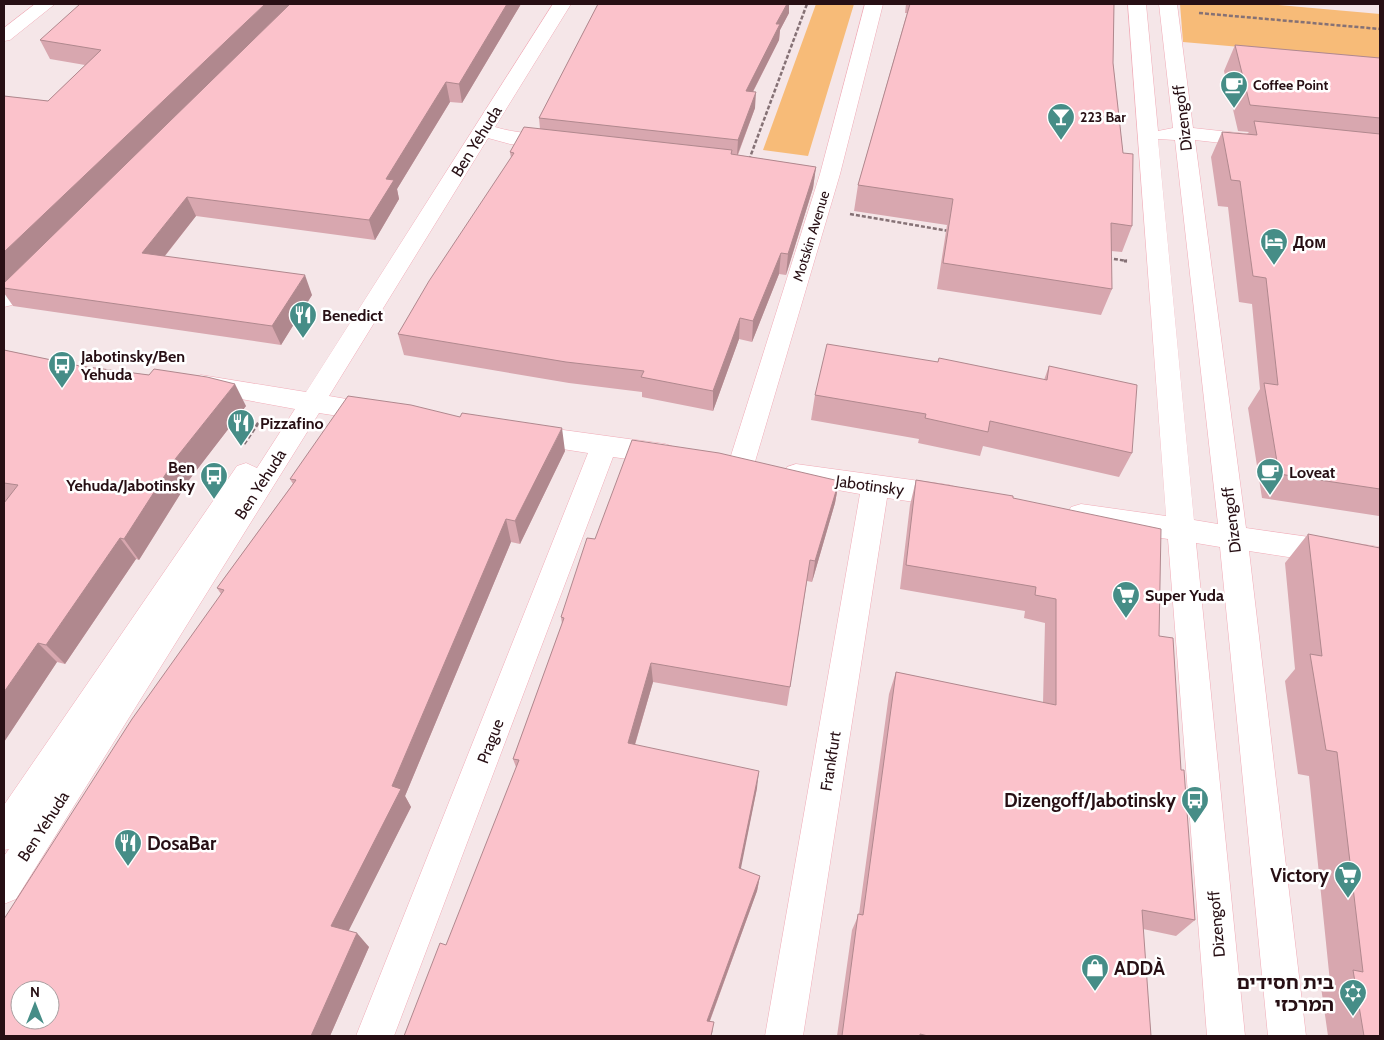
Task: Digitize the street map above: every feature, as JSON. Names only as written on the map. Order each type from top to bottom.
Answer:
[{"type":"street","points":[[4,36],[46,4]]},
{"type":"street","name":"Ben Yehuda","points":[[4,887],[550,4]]},
{"type":"street","name":"Ben Yehuda","points":[[4,834],[304,401],[483,130],[562,4]]},
{"type":"street","name":"Motskin Avenue","points":[[748,466],[819,209],[821,173],[874,4]]},
{"type":"street","name":"Dizengoff","points":[[1137,4],[1147,140],[1226,1036]]},
{"type":"street","name":"Dizengoff","points":[[1169,7],[1233,536],[1287,1036]]},
{"type":"street","points":[[483,130],[510,138],[570,145]]},
{"type":"street","points":[[1147,140],[1184,133],[1272,142]]},
{"type":"street","points":[[4,299],[46,258]]},
{"type":"street","points":[[180,381],[400,416]]},
{"type":"street","points":[[507,432],[692,458]]},
{"type":"street","name":"Prague","points":[[375,1036],[604,446]]},
{"type":"street","name":"Jabotinsky","points":[[748,466],[974,500]]},
{"type":"street","name":"Frankfurt","points":[[784,1036],[875,486]]},
{"type":"street","points":[[1062,512],[1181,528],[1380,559]]},
{"type":"path","points":[[748,165],[807,4]]},
{"type":"path","points":[[1169,7],[1380,29]]},
{"type":"path","points":[[819,209],[955,232]]},
{"type":"path","points":[[1100,256],[1158,266]]},
{"type":"shaded area","points":[[816,4],[854,4],[808,156],[763,150]]},
{"type":"shaded area","points":[[1180,4],[1267,4],[1380,14],[1380,59],[1183,42]]},
{"type":"building","points":[[80,4],[265,4],[4,252],[4,96],[48,101],[101,50],[40,40]]},
{"type":"building","points":[[290,4],[507,4],[459,84],[446,82],[386,179],[394,180],[369,220],[187,197],[142,253],[305,275],[272,326],[4,288],[4,283]]},
{"type":"building","points":[[598,4],[787,4],[776,24],[780,24],[746,91],[756,92],[738,140],[539,118]]},
{"type":"building","points":[[910,4],[1114,4],[1113,63],[1123,153],[1133,154],[1132,226],[1111,223],[1112,289],[943,263],[953,199],[858,185]]},
{"type":"building","points":[[1235,45],[1380,58],[1380,118],[1250,105]]},
{"type":"building","points":[[1254,121],[1380,134],[1380,489],[1279,474],[1264,383],[1278,385],[1266,278],[1253,276],[1240,181],[1231,180],[1222,132],[1257,135]]},
{"type":"building","points":[[524,127],[732,150],[731,154],[816,167],[788,254],[781,253],[753,321],[740,318],[713,391],[641,377],[644,371],[566,362],[398,334],[429,281],[514,153],[510,152]]},
{"type":"building","points":[[827,344],[938,362],[939,358],[1047,380],[1049,366],[1137,385],[1132,453],[990,421],[988,432],[925,418],[926,414],[815,395]]},
{"type":"building","points":[[4,350],[80,366],[149,375],[154,369],[207,377],[235,384],[176,458],[124,539],[120,538],[46,645],[38,643],[4,692],[4,503],[18,485],[4,483]]},
{"type":"building","points":[[348,396],[411,405],[460,417],[462,413],[562,428],[515,521],[506,519],[392,786],[401,789],[331,926],[357,933],[311,1036],[4,1036],[4,919],[132,719],[224,590],[217,588],[296,480],[290,479]]},
{"type":"building","points":[[632,440],[719,453],[839,481],[815,561],[810,560],[790,687],[651,663],[628,743],[759,771],[739,868],[760,876],[707,1021],[714,1022],[711,1036],[404,1036],[440,943],[446,945],[519,760],[513,759],[564,618],[561,617],[587,538],[595,539]]},
{"type":"building","points":[[916,480],[1013,496],[1013,498],[1161,529],[1159,636],[1173,638],[1181,770],[1184,770],[1195,920],[1142,910],[1151,1036],[928,1036],[920,1034],[920,1036],[842,1036],[858,914],[863,915],[896,672],[1056,705],[1056,599],[1035,595],[1036,587],[906,565]]},
{"type":"building","points":[[1308,534],[1380,548],[1380,1036],[1364,1036],[1353,970],[1363,972],[1337,752],[1326,750],[1310,654],[1322,656]]},
{"type":"place","name":"Coffee Point","points":[[1234,109]]},
{"type":"place","name":"223 Bar","points":[[1061,141]]},
{"type":"place","name":"Дом","points":[[1274,266]]},
{"type":"place","name":"Benedict","points":[[303,339]]},
{"type":"place","name":"Jabotinsky/Ben Yehuda","points":[[62,389]]},
{"type":"place","name":"Pizzafino","points":[[241,447]]},
{"type":"place","name":"Loveat","points":[[1270,496]]},
{"type":"place","name":"Ben Yehuda/Jabotinsky","points":[[214,500]]},
{"type":"place","name":"Super Yuda","points":[[1126,619]]},
{"type":"place","name":"Dizengoff/Jabotinsky","points":[[1195,824]]},
{"type":"place","name":"DosaBar","points":[[128,867]]},
{"type":"place","name":"Victory","points":[[1348,899]]},
{"type":"place","name":"ADDÀ","points":[[1095,992]]},
{"type":"place","name":"בית חסידים המרכזי","points":[[1353,1017]]}]
